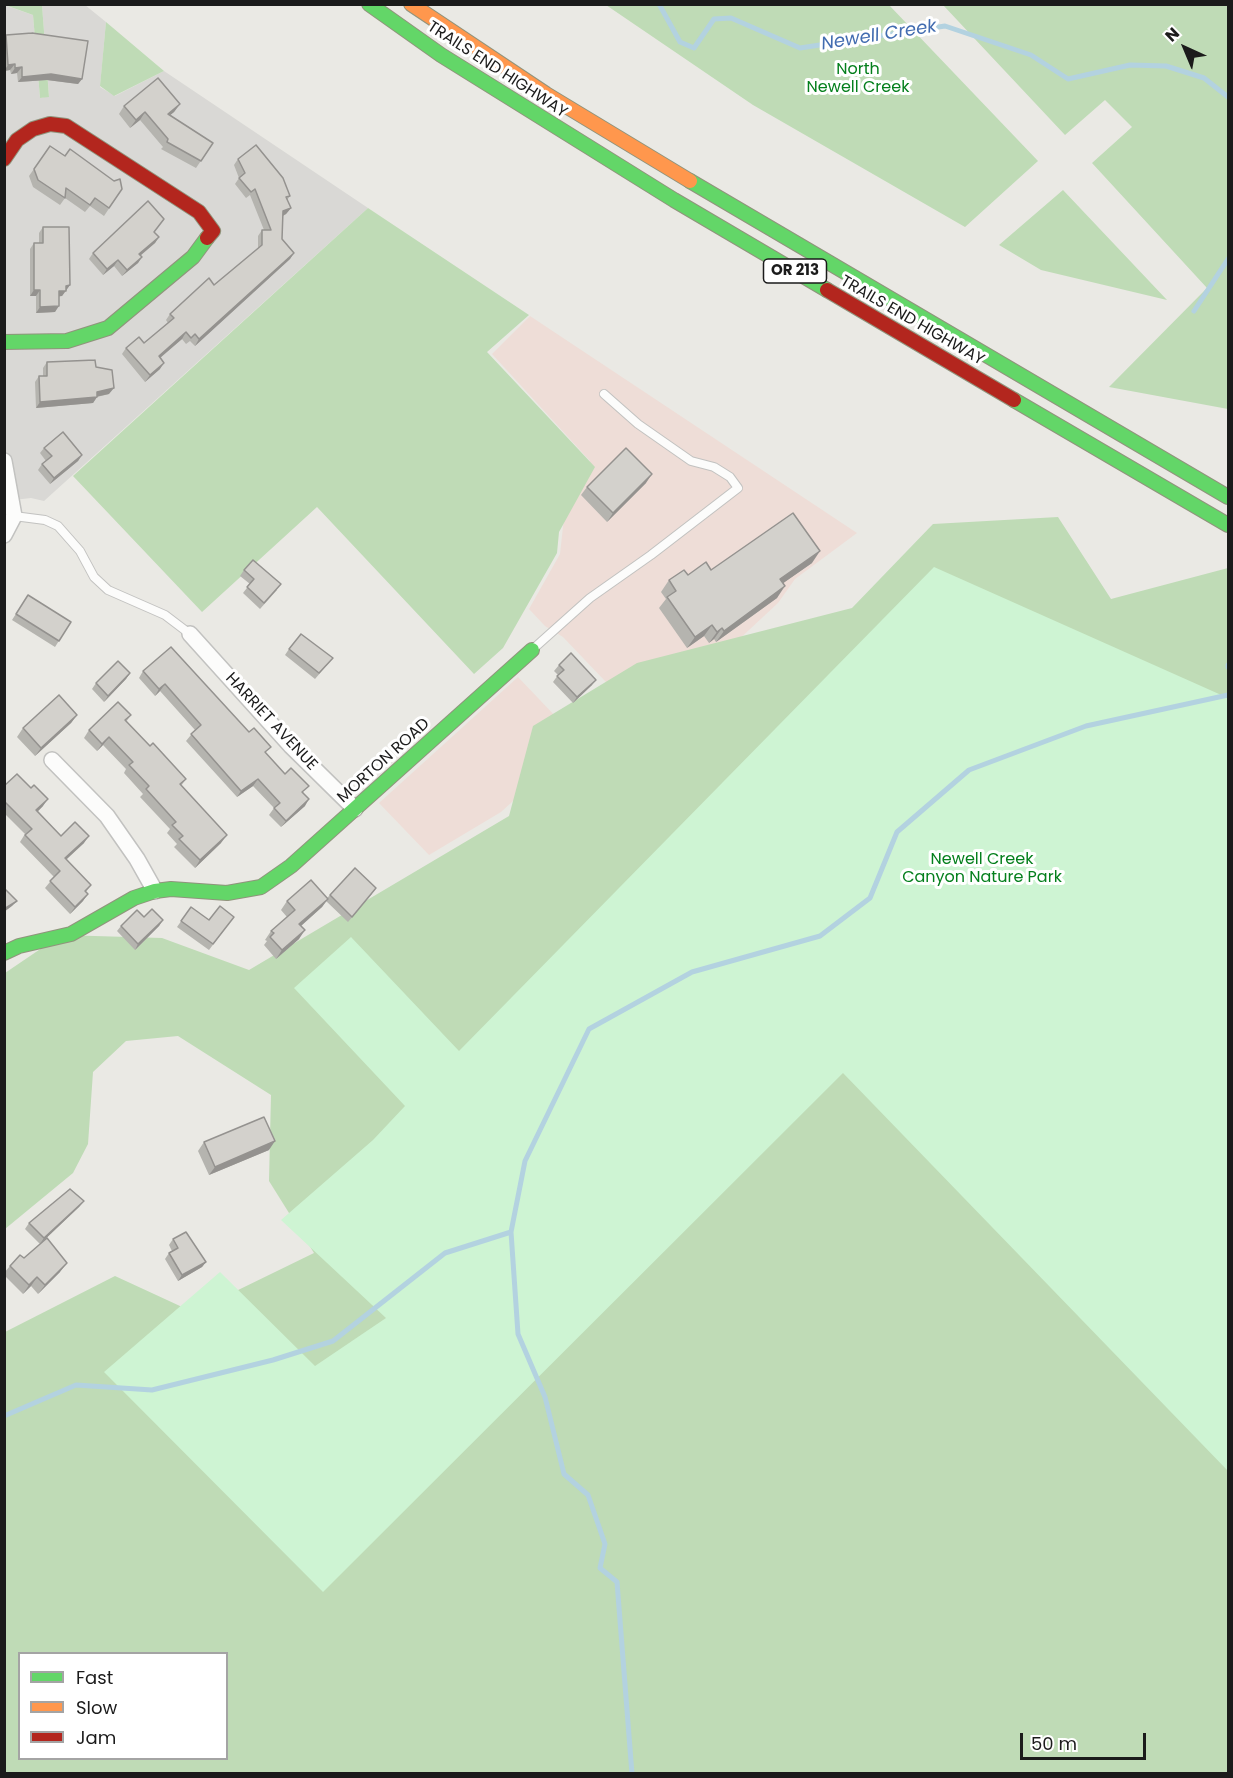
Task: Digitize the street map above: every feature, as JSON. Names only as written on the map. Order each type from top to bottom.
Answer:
[{"type":"main road","name":"TRAILS END HIGHWAY","points":[[369,4],[460,67],[674,200],[1228,525]]},
{"type":"main road","name":"TRAILS END HIGHWAY","points":[[411,4],[546,94],[1228,497]]},
{"type":"main road","points":[[4,159],[17,140],[33,129],[50,124],[66,126],[199,212],[213,231],[192,257],[108,328],[67,341],[4,342]]},
{"type":"main road","name":"MORTON ROAD","points":[[4,953],[19,946],[71,934],[134,898],[155,891],[171,889],[227,893],[254,890],[291,866],[532,650]]},
{"type":"street","points":[[4,461],[14,516],[4,535]]},
{"type":"street","name":"HARRIET AVENUE","points":[[190,634],[291,746],[355,808]]},
{"type":"street","points":[[52,760],[107,816],[137,859],[155,891]]},
{"type":"lane","name":"MORTON ROAD","points":[[532,650],[590,598],[651,555],[738,488],[730,477],[714,467],[692,461],[638,424],[604,394]]},
{"type":"lane","points":[[14,516],[45,520],[58,526],[80,551],[94,577],[108,590],[165,615],[190,634]]},
{"type":"shaded area","points":[[4,5],[33,15],[40,98],[49,96],[42,5],[85,5],[106,22],[100,87],[115,96],[164,71],[368,208],[44,501],[31,498],[5,501]]},
{"type":"shaded area","points":[[530,316],[857,533],[795,579],[778,603],[647,725],[563,637],[545,626],[529,609],[560,554],[564,518],[590,461],[492,354]]},
{"type":"shaded area","points":[[518,677],[579,741],[501,812],[429,855],[379,803]]},
{"type":"green space","points":[[5,5],[42,5],[49,97],[40,98],[33,15]]},
{"type":"green space","name":"North Newell Creek","points":[[606,5],[889,5],[1038,161],[965,227],[753,105]]},
{"type":"green space","points":[[943,5],[1228,5],[1228,409],[1109,387],[1207,288],[1092,163],[1132,127],[1105,100],[1065,135]]},
{"type":"green space","points":[[106,22],[164,71],[114,96],[100,86]]},
{"type":"green space","points":[[1063,190],[1167,300],[1041,270],[999,245]]},
{"type":"green space","points":[[368,208],[529,315],[487,352],[595,467],[559,532],[557,553],[503,648],[474,674],[317,507],[202,612],[73,476]]},
{"type":"green space","points":[[1058,517],[1111,599],[1228,568],[1228,1773],[5,1773],[5,1332],[115,1276],[193,1312],[314,1253],[269,1181],[271,1095],[178,1036],[126,1041],[93,1072],[88,1144],[73,1173],[5,1229],[5,973],[61,935],[162,938],[249,970],[509,816],[533,726],[637,663],[852,608],[933,524]]},
{"type":"green space","name":"Newell Creek Canyon Nature Park","points":[[934,567],[1228,698],[1228,1471],[843,1073],[323,1592],[104,1372],[220,1272],[315,1366],[386,1318],[281,1220],[373,1140],[405,1106],[294,988],[351,937],[459,1051]]},
{"type":"building","points":[[32,33],[88,41],[82,79],[51,74],[22,77],[22,67],[15,68],[15,64],[8,65],[6,35]]},
{"type":"building","points":[[158,78],[180,104],[168,114],[213,143],[201,161],[167,142],[168,139],[145,112],[136,120],[124,106]]},
{"type":"building","points":[[256,145],[283,178],[290,196],[286,197],[291,208],[283,211],[282,239],[294,253],[199,339],[195,334],[191,338],[186,332],[159,356],[164,363],[150,375],[126,348],[139,337],[144,343],[174,318],[170,314],[209,278],[214,285],[262,245],[262,230],[271,230],[255,189],[251,192],[239,178],[245,173],[238,159]]},
{"type":"building","points":[[50,146],[65,156],[70,149],[114,181],[120,179],[122,189],[109,208],[95,198],[90,205],[66,188],[65,198],[38,180],[34,169]]},
{"type":"building","points":[[148,201],[164,219],[154,232],[159,237],[139,254],[142,257],[127,270],[118,260],[107,269],[93,253]]},
{"type":"building","points":[[43,227],[69,227],[70,285],[66,286],[66,291],[59,291],[59,306],[40,307],[40,290],[34,290],[34,243],[43,243]]},
{"type":"building","points":[[95,360],[96,367],[112,370],[114,388],[97,392],[97,397],[40,402],[39,376],[47,376],[47,362]]},
{"type":"building","points":[[63,432],[82,455],[54,478],[42,464],[52,456],[44,448]]},
{"type":"building","points":[[626,448],[652,474],[613,513],[587,487]]},
{"type":"building","points":[[793,513],[820,551],[780,579],[785,586],[724,631],[722,628],[717,632],[712,625],[695,637],[667,597],[676,591],[669,580],[684,570],[688,575],[706,562],[711,570]]},
{"type":"building","points":[[253,560],[281,584],[264,603],[247,587],[254,579],[244,570]]},
{"type":"building","points":[[28,595],[71,622],[59,641],[16,614]]},
{"type":"building","points":[[301,634],[333,658],[319,673],[289,649]]},
{"type":"building","points":[[171,647],[249,732],[254,728],[271,747],[265,752],[285,774],[291,768],[309,786],[302,792],[309,799],[286,821],[274,808],[280,803],[258,779],[241,791],[191,734],[201,725],[165,684],[159,689],[143,671]]},
{"type":"building","points":[[571,653],[596,680],[577,697],[557,676],[564,670],[559,665]]},
{"type":"building","points":[[118,661],[130,673],[108,696],[96,683]]},
{"type":"building","points":[[59,695],[77,715],[41,748],[23,728]]},
{"type":"building","points":[[118,702],[131,715],[125,720],[150,746],[153,743],[186,779],[180,784],[227,835],[200,860],[179,839],[183,836],[172,825],[176,822],[146,789],[149,786],[129,765],[133,762],[109,737],[102,744],[89,730]]},
{"type":"building","points":[[17,774],[31,788],[34,785],[48,799],[36,810],[61,836],[75,822],[89,836],[65,858],[91,885],[85,891],[88,894],[75,907],[50,881],[60,871],[25,835],[32,829],[4,801],[4,786]]},
{"type":"building","points":[[355,868],[376,888],[352,917],[330,895]]},
{"type":"building","points":[[311,880],[328,899],[299,924],[305,930],[282,950],[270,937],[274,933],[271,931],[295,910],[287,901]]},
{"type":"building","points":[[4,888],[17,901],[4,909]]},
{"type":"building","points":[[220,906],[234,917],[213,944],[181,921],[191,907],[209,920]]},
{"type":"building","points":[[152,909],[163,920],[138,944],[121,926],[137,910],[144,917]]},
{"type":"building","points":[[264,1117],[275,1141],[215,1167],[204,1142]]},
{"type":"building","points":[[70,1189],[84,1201],[44,1238],[29,1223]]},
{"type":"building","points":[[186,1232],[206,1262],[182,1275],[169,1253],[178,1248],[173,1239]]},
{"type":"building","points":[[47,1238],[67,1263],[45,1285],[37,1277],[29,1285],[10,1266],[20,1255],[24,1258]]},
{"type":"waterway","name":"Newell Creek","points":[[659,4],[680,42],[694,48],[714,19],[731,18],[800,48],[945,26],[1031,55],[1068,79],[1130,65],[1166,66],[1204,78],[1228,97]]},
{"type":"waterway","name":"Newell Creek","points":[[1194,311],[1228,259]]},
{"type":"waterway","points":[[632,1774],[617,1582],[600,1568],[605,1544],[588,1495],[564,1474],[545,1397],[518,1334],[511,1232],[525,1161],[589,1029],[692,972],[820,936],[870,898],[897,832],[969,770],[1086,726],[1228,695]]},
{"type":"waterway","points":[[4,1416],[76,1385],[152,1390],[273,1360],[333,1341],[445,1253],[511,1232]]},
{"type":"traffic: fast","points":[[369,4],[441,55],[674,200],[827,290]]},
{"type":"traffic: fast","points":[[690,181],[1228,497]]},
{"type":"traffic: fast","points":[[4,342],[67,341],[108,328],[193,257],[207,238]]},
{"type":"traffic: fast","points":[[1014,400],[1228,525]]},
{"type":"traffic: fast","points":[[4,953],[19,946],[71,934],[134,898],[155,891],[171,889],[227,893],[261,887],[291,866],[532,650]]},
{"type":"traffic: slow","points":[[411,4],[546,94],[690,181]]},
{"type":"traffic: jam","points":[[4,159],[17,140],[33,129],[50,124],[66,126],[199,212],[213,231],[207,238]]},
{"type":"traffic: jam","points":[[827,290],[1014,400]]}]
